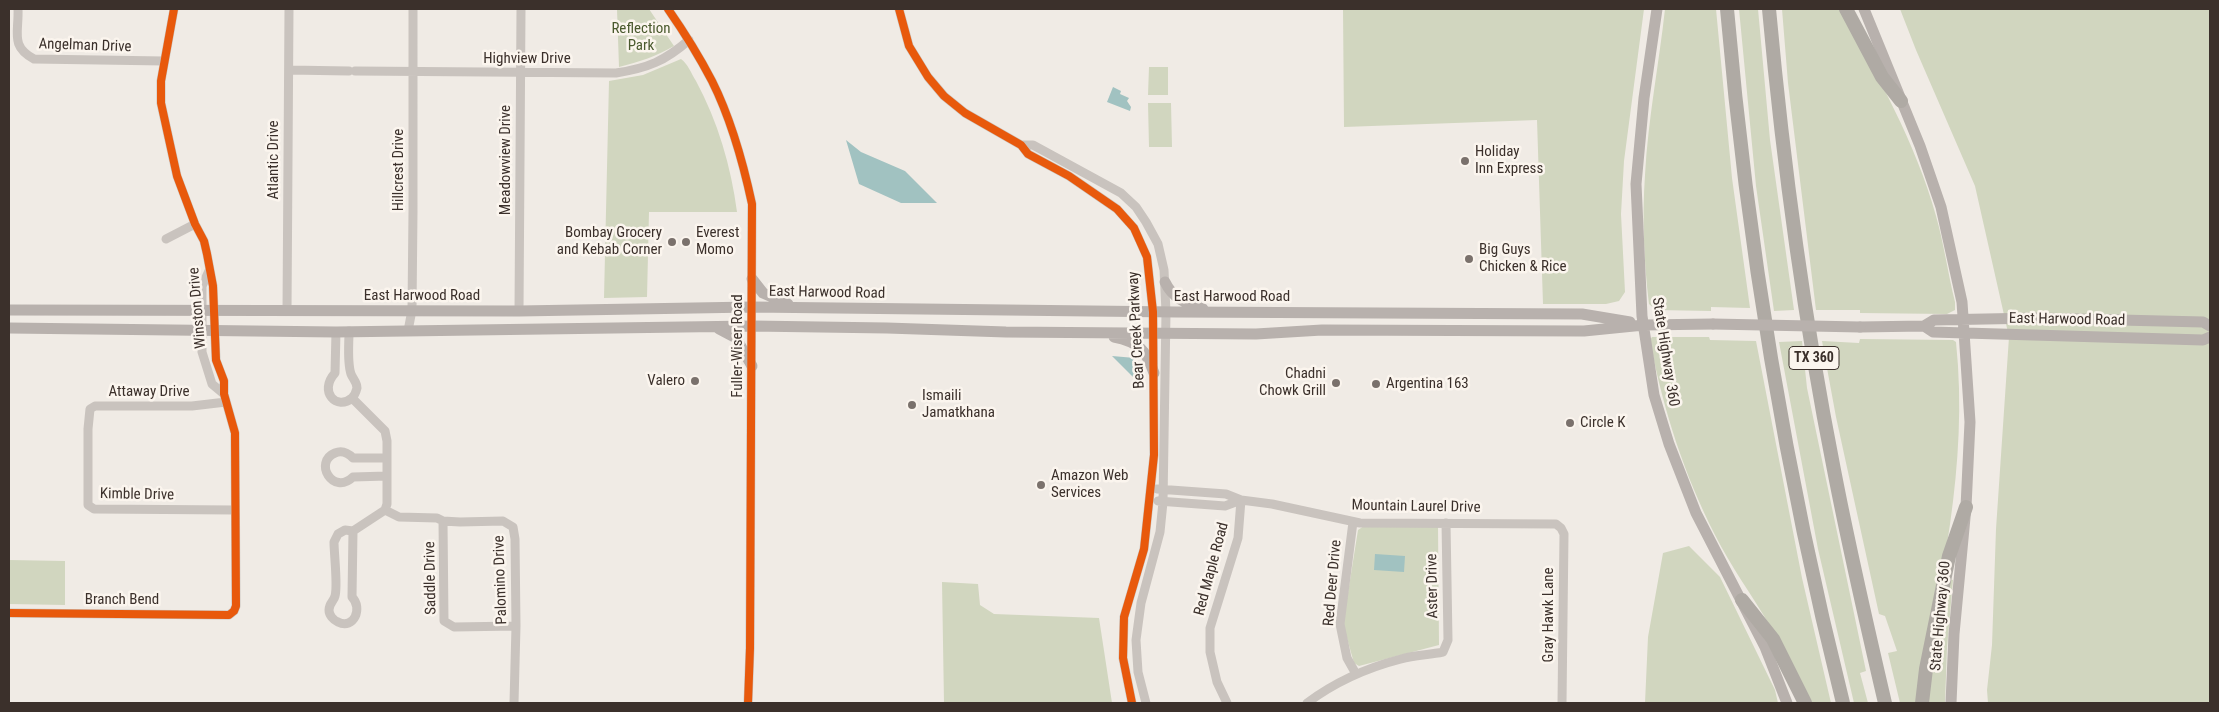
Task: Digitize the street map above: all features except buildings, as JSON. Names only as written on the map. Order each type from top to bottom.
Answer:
[{"type":"highway","name":"TX 360","points":[[1727,9],[1744,171],[1778,402],[1811,567],[1842,703]]},
{"type":"highway","name":"TX 360","points":[[1770,9],[1793,224],[1823,410],[1860,595],[1885,703]]},
{"type":"highway","points":[[1846,9],[1882,77],[1901,101]]},
{"type":"highway","points":[[1922,703],[1926,669],[1946,571],[1966,507]]},
{"type":"highway","points":[[1742,600],[1773,639],[1805,703]]},
{"type":"main road","name":"State Highway 360","points":[[1657,9],[1644,98],[1636,184],[1637,242],[1644,325],[1654,396],[1669,444],[1696,513],[1765,647],[1787,703]]},
{"type":"main road","name":"State Highway 360","points":[[1864,9],[1920,146],[1941,207],[1964,319],[1970,422],[1966,507],[1954,634],[1951,703]]},
{"type":"main road","points":[[752,279],[763,293],[770,298],[797,307]]},
{"type":"main road","points":[[1165,282],[1178,299],[1211,312]]},
{"type":"main road","name":"East Harwood Road","points":[[9,310],[519,311],[797,307],[1153,312],[1582,314],[1644,325]]},
{"type":"main road","points":[[887,328],[888,308]]},
{"type":"main road","points":[[97,310],[98,330]]},
{"type":"main road","points":[[1414,313],[1415,330]]},
{"type":"main road","name":"East Harwood Road","points":[[9,328],[349,332],[752,326],[1080,333],[1256,334],[1322,330],[1584,331],[1644,325],[1713,324],[1860,327],[1924,326],[1934,320],[1964,319],[2117,319],[2203,322],[2210,326]]},
{"type":"main road","name":"East Harwood Road","points":[[1924,326],[1933,332],[2203,340],[2210,337]]},
{"type":"main road","points":[[715,327],[736,338],[752,366]]},
{"type":"main road","points":[[1080,333],[1133,342],[1149,356],[1154,373]]},
{"type":"street","name":"Angelman Drive","points":[[18,9],[18,46],[23,53],[34,59],[164,62]]},
{"type":"street","name":"Winston Drive","points":[[174,9],[164,62],[161,96],[165,126],[177,176],[195,224],[204,242],[213,286],[216,360],[224,381],[225,398],[235,433],[236,595],[234,611]]},
{"type":"street","name":"Atlantic Drive","points":[[288,311],[289,9]]},
{"type":"street","name":"Hillcrest Drive","points":[[408,331],[412,310],[413,9]]},
{"type":"street","name":"Meadowview Drive","points":[[519,311],[521,9]]},
{"type":"street","name":"Fuller-Wiser Road","points":[[668,9],[689,40],[721,102],[745,172],[752,204],[750,648],[748,703]]},
{"type":"street","name":"Bear Creek Parkway","points":[[899,9],[909,46],[928,77],[944,96],[965,113],[1021,145],[1028,154],[1069,176],[1110,203],[1123,214],[1134,228],[1147,257],[1154,334],[1154,455],[1144,548],[1124,617],[1123,658],[1132,703]]},
{"type":"street","name":"Highview Drive","points":[[288,70],[616,73],[637,70],[669,57],[689,40]]},
{"type":"street","name":"Bear Creek Parkway","points":[[1021,145],[1032,145],[1121,193],[1136,207],[1152,232],[1162,256],[1166,312],[1163,490],[1160,532],[1141,603],[1136,640],[1138,672],[1146,703]]},
{"type":"street","points":[[166,239],[195,224]]},
{"type":"street","name":"Winston Drive","points":[[209,271],[202,286],[202,352],[212,384],[225,398]]},
{"type":"street","points":[[336,332],[335,373],[328,383],[328,393],[339,402],[352,398],[357,388],[351,375],[349,332]]},
{"type":"street","name":"Attaway Drive","points":[[88,456],[88,413],[95,406],[192,406],[225,398]]},
{"type":"street","points":[[352,398],[385,431],[387,504],[385,510],[353,530],[345,530],[338,534],[334,542],[335,597],[329,610],[333,618],[341,623],[351,621],[357,614],[358,609],[352,597],[353,530]]},
{"type":"street","points":[[387,458],[353,458],[350,454],[340,452],[335,453],[327,460],[326,470],[330,479],[340,483],[350,480],[353,476],[387,476]]},
{"type":"street","name":"Kimble Drive","points":[[88,456],[88,505],[94,509],[235,510]]},
{"type":"street","name":"Mountain Laurel Drive","points":[[1151,488],[1226,494],[1241,500],[1272,504],[1353,522],[1547,522],[1556,524],[1561,528]]},
{"type":"street","name":"Mountain Laurel Drive","points":[[1150,500],[1225,506],[1241,500]]},
{"type":"street","name":"Red Maple Road","points":[[1226,703],[1217,682],[1210,652],[1210,628],[1238,538],[1241,500]]},
{"type":"street","name":"Palomino Drive","points":[[385,510],[399,517],[437,518],[443,521],[503,521],[513,527],[515,539],[516,626],[514,703]]},
{"type":"street","name":"Saddle Drive","points":[[443,521],[444,620],[454,627],[516,626]]},
{"type":"street","name":"Red Deer Drive","points":[[1353,522],[1340,624],[1347,658],[1356,674]]},
{"type":"street","name":"Aster Drive","points":[[1356,674],[1402,658],[1442,652],[1445,649],[1448,640],[1446,523]]},
{"type":"street","name":"Gray Hawk Lane","points":[[1561,528],[1564,534],[1562,703]]},
{"type":"street","name":"Branch Bend","points":[[9,613],[229,615],[234,611]]},
{"type":"street","points":[[1307,703],[1338,682],[1356,674]]},
{"type":"green space","name":"Reflection Park","points":[[617,9],[649,9],[674,46],[648,58],[619,67]]},
{"type":"green space","points":[[1343,9],[1644,9],[1624,161],[1621,214],[1625,292],[1619,301],[1606,304],[1543,304],[1537,120],[1344,127]]},
{"type":"green space","points":[[1665,9],[1716,9],[1732,178],[1750,308],[1711,307],[1711,311],[1656,310],[1649,304],[1644,240],[1646,154]]},
{"type":"green space","points":[[1739,9],[1758,9],[1770,140],[1794,310],[1774,311],[1756,186]]},
{"type":"green space","points":[[1782,9],[1841,9],[1894,110],[1918,162],[1939,227],[1955,302],[1955,310],[1947,314],[1860,313],[1860,310],[1816,310],[1788,83]]},
{"type":"green space","points":[[1900,9],[2210,9],[2210,703],[1988,703],[1987,690],[1992,645],[1996,529],[2009,337],[1975,186]]},
{"type":"green space","points":[[681,59],[688,66],[696,81],[717,128],[727,161],[737,212],[649,212],[647,297],[604,298],[609,81],[643,75]]},
{"type":"green space","points":[[1149,67],[1168,67],[1168,95],[1148,95]]},
{"type":"green space","points":[[1148,103],[1171,103],[1172,147],[1149,147]]},
{"type":"green space","points":[[1652,337],[1709,337],[1710,340],[1756,341],[1802,578],[1831,703],[1810,703],[1786,654],[1715,535],[1694,489],[1676,442],[1656,371],[1650,340]]},
{"type":"green space","points":[[1860,339],[1953,340],[1956,342],[1959,434],[1955,479],[1943,568],[1918,703],[1900,703],[1888,653],[1897,651],[1885,616],[1879,614],[1836,417],[1822,341],[1859,343]]},
{"type":"green space","points":[[1802,341],[1807,388],[1866,671],[1860,673],[1868,703],[1854,703],[1818,549],[1779,342]]},
{"type":"green space","points":[[1364,526],[1438,526],[1439,645],[1359,666],[1354,663],[1343,624],[1358,530]]},
{"type":"green space","points":[[1689,546],[1720,577],[1775,690],[1778,703],[1645,703],[1648,637],[1663,553]]},
{"type":"green space","points":[[9,560],[65,561],[65,605],[9,604]]},
{"type":"green space","points":[[1948,579],[1953,580],[1947,648],[1945,703],[1927,703]]},
{"type":"green space","points":[[942,582],[978,584],[980,605],[994,614],[1099,618],[1112,703],[944,703]]},
{"type":"water","points":[[1113,87],[1121,91],[1120,94],[1129,98],[1127,101],[1131,107],[1130,111],[1107,102]]},
{"type":"water","points":[[846,140],[861,152],[905,171],[937,203],[901,203],[859,184]]},
{"type":"water","points":[[1112,356],[1135,358],[1142,372],[1143,387]]},
{"type":"water","points":[[1375,554],[1405,556],[1404,572],[1374,570]]},
{"type":"cycle path","points":[[9,613],[229,615],[236,606],[235,433],[224,394],[224,381],[216,360],[213,286],[207,254],[204,241],[195,224],[177,176],[161,103],[161,81],[174,9]]},
{"type":"cycle path","points":[[668,9],[697,53],[719,95],[736,141],[752,204],[750,648],[748,703]]},
{"type":"cycle path","points":[[899,9],[909,46],[928,77],[944,96],[965,113],[1021,145],[1028,154],[1069,176],[1117,209],[1134,228],[1147,257],[1153,312],[1154,455],[1144,549],[1124,617],[1123,658],[1132,703]]},
{"type":"place","name":"Holiday Inn Express","points":[[1465,161]]},
{"type":"place","name":"Bombay Grocery and Kebab Corner","points":[[672,242]]},
{"type":"place","name":"Everest Momo","points":[[686,242]]},
{"type":"place","name":"Big Guys Chicken & Rice","points":[[1469,259]]},
{"type":"place","name":"Valero","points":[[695,381]]},
{"type":"place","name":"Chadni Chowk Grill","points":[[1336,383]]},
{"type":"place","name":"Argentina 163","points":[[1376,384]]},
{"type":"place","name":"Ismaili Jamatkhana","points":[[912,405]]},
{"type":"place","name":"Circle K","points":[[1570,423]]},
{"type":"place","name":"Amazon Web Services","points":[[1041,485]]}]
